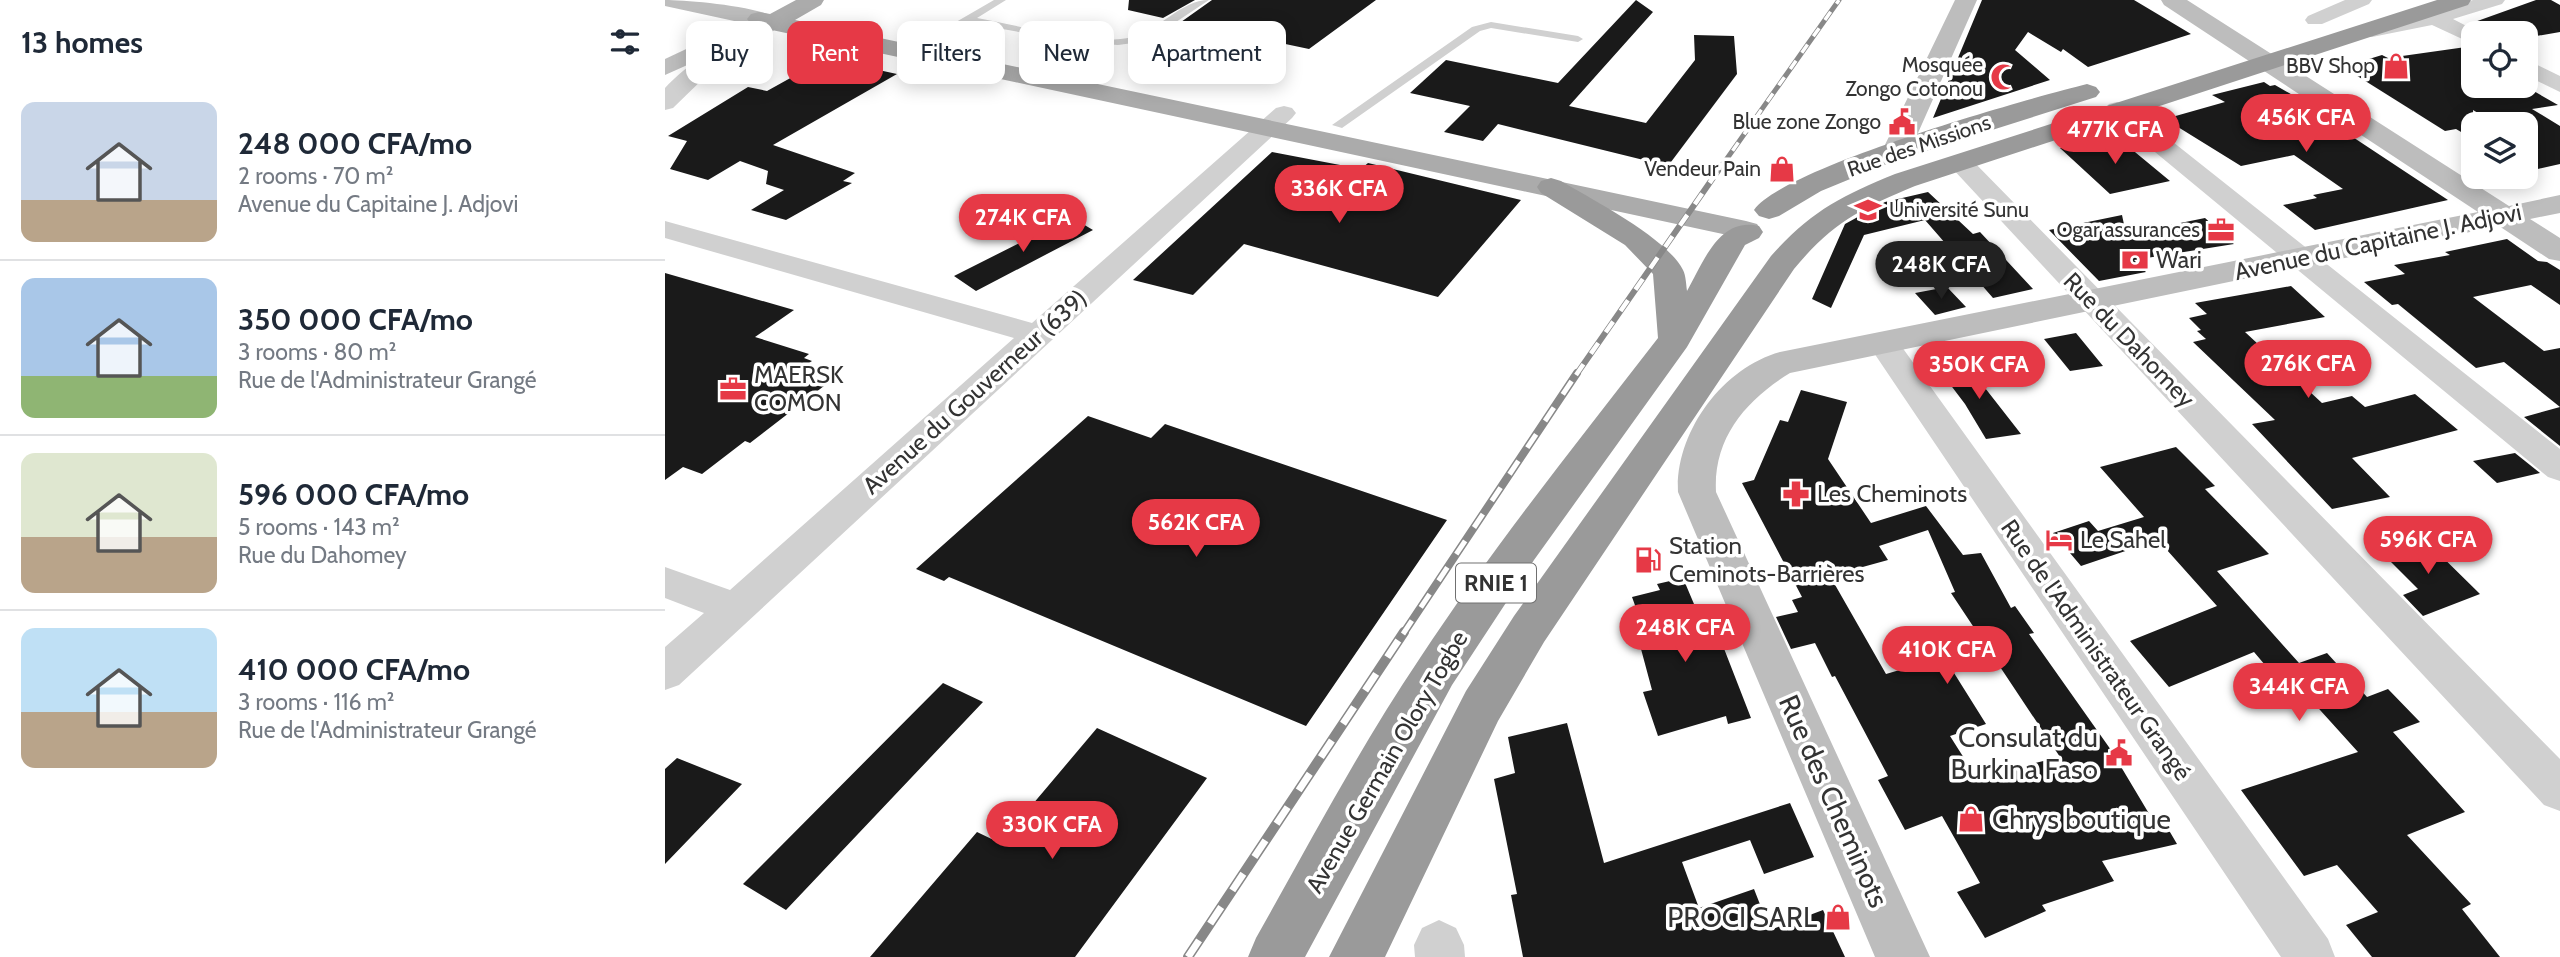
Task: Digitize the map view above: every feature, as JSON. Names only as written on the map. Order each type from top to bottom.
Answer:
[{"type":"highway","name":"Rue des Missions","points":[[1756,221],[1789,195],[1896,151],[2113,97],[2267,50],[2315,20],[2383,0]]},
{"type":"highway","name":"Rue des Missions","points":[[2267,50],[2290,53],[2460,0]]},
{"type":"highway","points":[[2174,65],[2241,45]]},
{"type":"highway","name":"Rue des Missions","points":[[1804,238],[1821,221],[1845,206],[1960,162],[2113,97]]},
{"type":"highway","points":[[1551,187],[1636,239],[1669,272],[1675,339]]},
{"type":"highway","points":[[1756,221],[1756,240],[1774,246],[1793,244],[1804,238]]},
{"type":"highway","name":"Avenue Germain Olory Togbe","points":[[1275,957],[1402,727],[1436,671],[1520,549],[1675,339],[1729,244],[1756,221]]},
{"type":"highway","name":"RNIE 1","points":[[1356,957],[1482,706],[1529,629],[1782,263],[1804,238]]},
{"type":"main road","points":[[785,10],[897,33]]},
{"type":"main road","points":[[785,10],[1276,120],[1338,125],[1736,209],[1756,221]]},
{"type":"main road","points":[[1005,57],[1551,187],[1756,221]]},
{"type":"street","points":[[666,0],[785,10]]},
{"type":"street","points":[[734,0],[785,10]]},
{"type":"street","points":[[1896,151],[1966,0]]},
{"type":"street","points":[[2172,0],[2241,45],[2267,50]]},
{"type":"street","points":[[2208,0],[2267,50],[2560,252]]},
{"type":"street","name":"Rue des Missions","points":[[2315,20],[2362,0]]},
{"type":"street","name":"Rue des Missions","points":[[2344,37],[2435,18],[2495,0]]},
{"type":"street","points":[[665,68],[785,10]]},
{"type":"street","points":[[665,103],[676,89],[691,77],[785,10]]},
{"type":"street","points":[[2435,18],[2461,32]]},
{"type":"street","points":[[2290,53],[2461,160]]},
{"type":"street","points":[[2538,73],[2560,85]]},
{"type":"street","points":[[2113,97],[2560,468]]},
{"type":"street","name":"Avenue du Gouverneur (639)","points":[[665,672],[1276,120]]},
{"type":"street","name":"Rue du Dahomey","points":[[1960,162],[2560,790]]},
{"type":"street","points":[[2510,189],[2553,212]]},
{"type":"street","name":"Avenue du Capitaine J. Adjovi","points":[[1697,492],[1694,475],[1703,445],[1738,392],[1758,375],[1780,364],[2505,216],[2553,212]]},
{"type":"street","points":[[665,229],[1038,335]]},
{"type":"street","name":"Rue de l'Administrateur Grangé","points":[[1883,343],[2310,957]]},
{"type":"street","name":"Rue des Cheminots","points":[[1697,492],[1903,957]]},
{"type":"street","points":[[665,582],[735,608]]},
{"type":"lane","points":[[962,21],[1001,0]]},
{"type":"lane","points":[[965,19],[1125,42],[1144,35],[1204,0]]},
{"type":"lane","points":[[1338,125],[1476,29],[1491,25],[1578,39]]},
{"type":"building","points":[[1129,0],[1195,0],[1163,18],[1128,10]]},
{"type":"building","points":[[1212,0],[1376,0],[1309,49],[1286,44],[1286,21],[1182,21]]},
{"type":"building","points":[[1636,0],[1653,12],[1569,106],[1646,123],[1695,60],[1694,35],[1734,36],[1737,74],[1668,166],[1498,124],[1483,141],[1444,132],[1470,106],[1410,93],[1446,60],[1558,83]]},
{"type":"building","name":"Mosquée Zongo Cotonou","points":[[1982,0],[2134,0],[2191,34],[2088,67],[2063,49],[2061,52],[2028,32],[2015,50],[2050,80],[1933,118]]},
{"type":"building","points":[[2536,0],[2551,0],[2560,5],[2560,32],[2538,36],[2538,21],[2477,21]]},
{"type":"building","points":[[2461,48],[2461,98],[2538,98],[2538,93],[2558,105],[2532,109],[2537,112],[2461,112],[2461,132],[2456,129],[2445,131],[2343,67],[2382,55],[2388,58]]},
{"type":"building","points":[[883,71],[897,74],[883,82]]},
{"type":"building","points":[[787,80],[787,84],[880,84],[773,145],[855,173],[843,181],[852,183],[786,220],[751,210],[784,190],[766,184],[768,171],[740,161],[708,180],[670,169],[687,141],[668,136],[748,87],[767,91]]},
{"type":"building","points":[[2264,82],[2270,86],[2275,85],[2317,109],[2331,118],[2327,120],[2448,200],[2315,230],[2283,205],[2343,189],[2294,155],[2241,166],[2165,119],[2225,102],[2212,95]]},
{"type":"building","points":[[2538,113],[2560,126],[2560,164],[2538,169]]},
{"type":"building","points":[[2118,138],[2170,181],[2110,194],[2060,148]]},
{"type":"building","points":[[1272,152],[1361,169],[1368,163],[1521,200],[1438,297],[1244,244],[1193,295],[1133,280]]},
{"type":"building","points":[[1928,192],[1973,234],[1980,232],[2033,289],[1993,298],[1925,220],[1864,235],[1831,308],[1812,299],[1845,224],[1885,202]]},
{"type":"building","points":[[2122,215],[2126,234],[2205,218],[2234,244],[2134,260],[2146,272],[2099,281],[2049,230]]},
{"type":"building","points":[[1071,217],[1093,230],[976,291],[954,276]]},
{"type":"building","points":[[2507,239],[2538,261],[2547,262],[2560,270],[2560,305],[2531,285],[2473,297],[2544,351],[2560,348],[2560,407],[2504,362],[2476,368],[2398,304],[2392,305],[2364,282],[2405,274],[2394,265],[2450,255],[2445,252]]},
{"type":"building","points":[[665,273],[794,310],[755,337],[809,354],[804,358],[812,361],[800,369],[833,379],[750,443],[745,441],[702,474],[683,467],[665,480]]},
{"type":"building","points":[[2291,286],[2325,317],[2245,332],[2322,403],[2352,396],[2365,407],[2415,394],[2458,430],[2352,458],[2390,497],[2332,509],[2252,424],[2275,420],[2193,342],[2206,339],[2189,318],[2207,314],[2195,303]]},
{"type":"building","points":[[1947,287],[1966,307],[1935,315],[1915,293]]},
{"type":"building","points":[[2076,333],[2103,366],[2070,371],[2044,339]]},
{"type":"building","points":[[1964,361],[2021,434],[1986,439],[1965,404],[1937,367]]},
{"type":"building","points":[[1801,390],[1847,402],[1828,459],[1871,523],[1926,506],[1963,555],[1981,553],[2011,608],[2015,606],[2034,633],[2029,634],[2111,750],[2151,817],[2160,815],[2177,844],[2102,861],[2114,881],[2042,905],[2046,911],[1985,938],[1957,892],[1980,883],[1942,816],[1905,830],[1878,780],[1888,776],[1835,676],[1832,677],[1815,643],[1791,649],[1776,617],[1798,612],[1792,600],[1802,597],[1742,483],[1754,480],[1780,420],[1788,422]],"holes":[[[1928,530],[1955,592],[1951,593],[2060,757],[1976,777],[1950,736],[1986,724],[1944,657],[1886,674],[1830,576],[1888,560],[1879,546]]]},
{"type":"building","points":[[2560,407],[2560,446],[2524,417]]},
{"type":"building","points":[[1088,416],[1151,438],[1165,424],[1447,520],[1306,726],[949,577],[944,581],[916,569]]},
{"type":"building","points":[[2176,447],[2215,486],[2205,489],[2269,554],[2217,571],[2299,663],[2327,653],[2367,697],[2388,689],[2420,722],[2393,732],[2465,812],[2407,835],[2471,904],[2462,909],[2500,957],[2372,957],[2346,925],[2378,912],[2337,865],[2304,876],[2241,790],[2358,752],[2311,700],[2299,705],[2254,652],[2169,687],[2130,641],[2217,606],[2158,540],[2081,566],[2053,533],[2089,521],[2098,531],[2144,517],[2100,467]]},
{"type":"building","points":[[2515,453],[2540,473],[2497,483],[2473,461]]},
{"type":"building","points":[[2421,536],[2480,594],[2423,616],[2403,595],[2418,589],[2377,548]]},
{"type":"building","points":[[1683,578],[1713,649],[1723,646],[1751,718],[1728,724],[1726,716],[1658,736],[1643,692],[1652,690],[1641,649],[1650,647],[1632,597],[1660,590],[1657,584]]},
{"type":"building","points":[[943,683],[983,702],[786,910],[743,884]]},
{"type":"building","points":[[1567,723],[1604,863],[1790,803],[1814,857],[1764,874],[1750,840],[1682,862],[1699,908],[1754,889],[1770,930],[1823,910],[1845,957],[1523,957],[1511,895],[1517,894],[1494,779],[1515,773],[1508,737]]},
{"type":"building","points":[[1097,728],[1207,778],[1075,957],[870,957],[977,832],[1000,843]]},
{"type":"building","points":[[677,758],[742,784],[665,864],[665,769]]},
{"type":"railway","points":[[1721,167],[1839,0]]},
{"type":"railway","points":[[1576,375],[1722,165]]},
{"type":"railway","points":[[1403,634],[1577,373]]},
{"type":"railway","points":[[1188,957],[1404,632]]},
{"type":"place","name":"BBV Shop","points":[[2396,66]]},
{"type":"place","name":"Mosquée Zongo Cotonou","points":[[2004,77]]},
{"type":"place","name":"Blue zone Zongo","points":[[1902,122]]},
{"type":"place","name":"Vendeur Pain","points":[[1782,169]]},
{"type":"place","name":"Université Sunu","points":[[1868,210]]},
{"type":"place","name":"Ogar assurances","points":[[2221,230]]},
{"type":"place","name":"Wari","points":[[2135,260]]},
{"type":"place","name":"MAERSK COMON","points":[[733,389]]},
{"type":"place","name":"Les Cheminots","points":[[1796,494]]},
{"type":"place","name":"Le Sahel","points":[[2059,540]]},
{"type":"place","name":"Station Ceminots-Barrières","points":[[1648,560]]},
{"type":"place","name":"Consulat du Burkina Faso","points":[[2119,753]]},
{"type":"place","name":"Chrys boutique","points":[[1971,819]]},
{"type":"place","name":"PROCI SARL","points":[[1838,917]]}]
